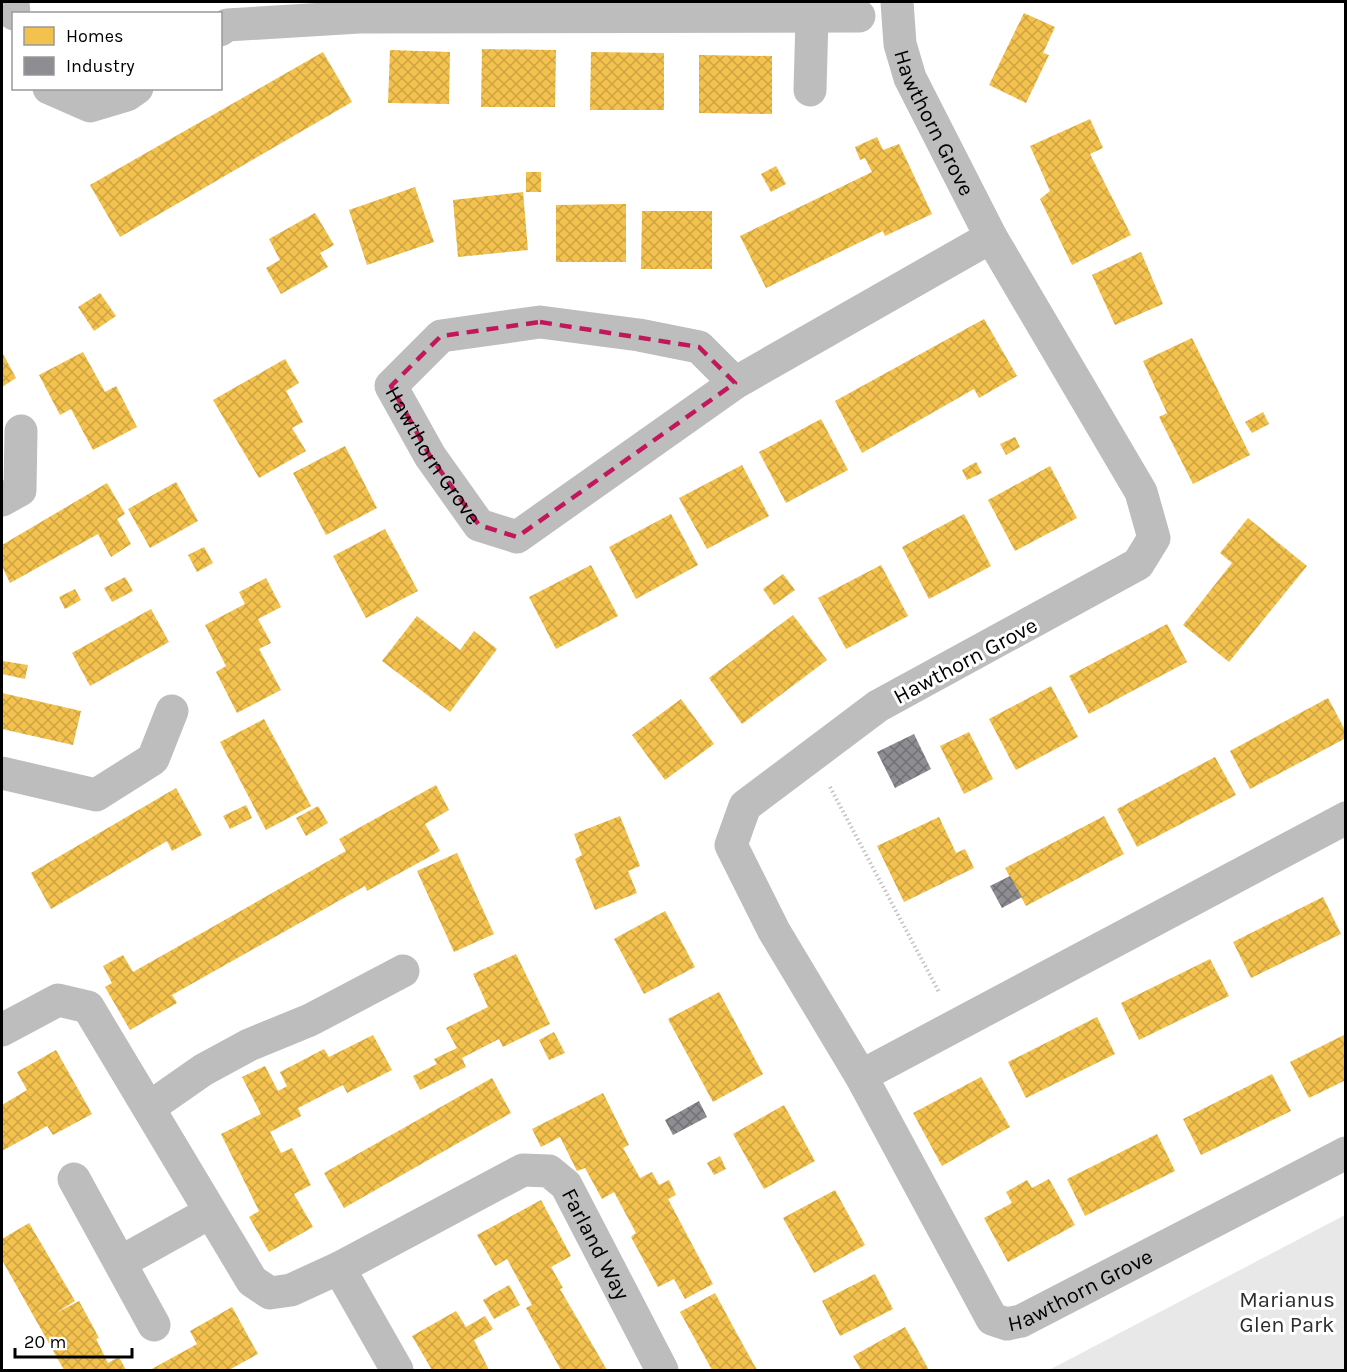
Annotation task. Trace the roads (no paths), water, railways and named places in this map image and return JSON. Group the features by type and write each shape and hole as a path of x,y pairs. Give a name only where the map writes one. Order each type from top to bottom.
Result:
{"street":[{"name":"Hawthorn Grove","path":"897,2 900,44 910,78 991,237 1141,492 1154,538 1138,564 878,706 745,806 731,845 774,931 861,1076 992,1319 1006,1324 1021,1321 1346,1153"},
{"path":"222,29 227,26 359,17 812,18 859,16"},
{"path":"810,90 812,18"},
{"path":"54,90 90,106 127,95 133,90"},
{"name":"Hawthorn Grove","path":"735,383 699,347 639,335 540,322 441,336 391,386 430,456 479,525 517,537 735,383 991,237"},
{"path":"2,500 20,490 21,430"},
{"path":"2,773 96,795 153,759 172,711"},
{"path":"861,1076 1346,818"},
{"path":"150,1107 203,1070 249,1045 310,1020 403,971"},
{"name":"Farland Way","path":"2,1030 58,1000 88,1007 150,1107 209,1213 252,1281 270,1293 291,1290 339,1268 523,1170 549,1171 566,1185 662,1371"},
{"path":"74,1179 154,1325"},
{"path":"121,1262 209,1213"},
{"path":"339,1268 397,1371"}],"park label":[{"name":"Marianus Glen Park","path":"1287,1312"}]}
